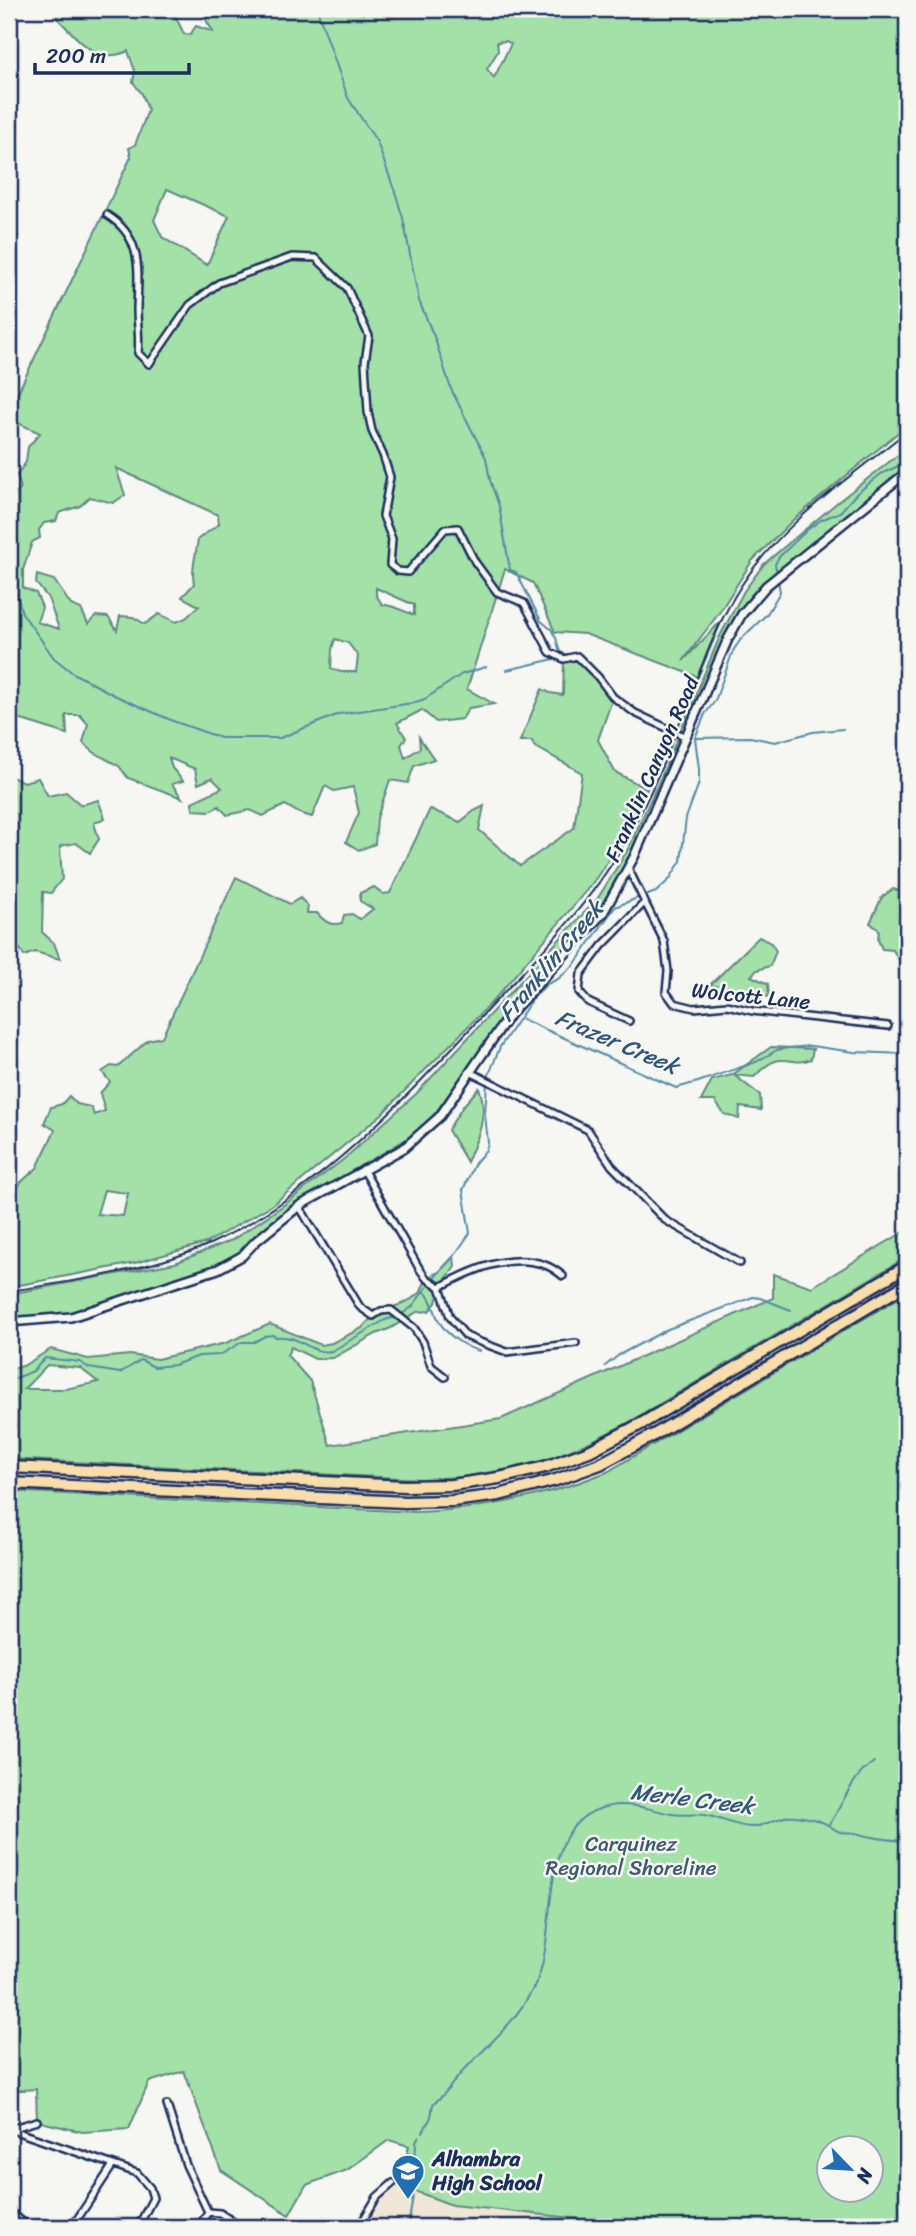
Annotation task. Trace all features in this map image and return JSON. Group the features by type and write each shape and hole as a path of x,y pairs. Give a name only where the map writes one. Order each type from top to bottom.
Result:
{"highway":[{"path":"9,1466 405,1486 463,1484 510,1476 556,1464 621,1436 907,1266"},
{"path":"9,1483 405,1502 452,1501 510,1493 567,1477 632,1448 907,1284"}],"street":[{"path":"107,215 129,236 138,259 138,353 149,364 190,305 219,283 292,257 316,258 347,288 369,336 365,362 368,412 372,431 390,477 383,516 392,539 390,565 398,571 408,572 444,529 458,528 475,562 497,592 524,603 550,652 564,659 578,656 613,697 635,713 687,737"},
{"name":"Franklin Canyon Road","path":"9,1322 71,1317 218,1269 242,1256 299,1206 404,1148 440,1116 510,1014 603,913 628,868 734,628 753,600 766,586 907,472"},
{"name":"Wolcott Lane","path":"628,868 664,941 668,971 666,992 674,1003 694,1009 727,1005 752,1011 888,1026"},
{"path":"629,1021 588,1002 579,992 581,974 602,946 645,902"},
{"path":"470,1072 588,1130 612,1166 665,1220 740,1263"},
{"path":"363,1169 426,1278 440,1287 450,1317 467,1336 507,1352 576,1343"},
{"path":"299,1206 360,1307 373,1317 381,1311 391,1310 404,1319 423,1342 431,1366 445,1377"},
{"path":"440,1287 477,1268 523,1260 546,1265 564,1276"},
{"path":"167,2105 186,2165 208,2212"},
{"path":"10,2129 37,2121"},
{"path":"10,2129 137,2173 150,2188 153,2198 139,2227"},
{"path":"72,2227 113,2165"},
{"path":"359,2227 377,2197 393,2183"},
{"path":"9,2211 29,2227"},
{"path":"199,2227 208,2212"},
{"path":"208,2212 220,2213 241,2227"}],"shaded area":[{"name":"Alhambra High School","path":"393,2183 452,2205 601,2221 610,2227 359,2227 377,2197"}],"green space":[{"path":"57,9 172,9 184,34 190,35 196,26 213,32 202,13 203,9 354,9 363,14 367,9 907,9 907,425 792,521 752,561 719,613 683,661 722,620 698,677 585,634 555,632 533,583 505,569 467,689 494,704 469,708 462,719 436,722 422,710 397,723 406,738 401,745 405,758 420,748 419,737 434,759 414,766 408,783 390,780 377,818 375,844 359,850 346,842 359,813 353,787 334,791 325,786 312,817 285,805 263,816 250,810 227,815 219,806 210,811 193,810 192,802 222,788 212,778 198,784 195,769 169,758 172,768 183,781 172,784 182,798 128,778 119,766 95,753 83,743 88,724 80,715 66,715 67,734 9,716 9,495 11,497 21,489 17,475 26,462 28,447 40,433 9,419 9,411 131,157 129,148 135,145 148,110 142,94 133,82 135,71 128,51 116,55 97,53 80,42 57,18","holes":["506,41 511,44 494,78 487,69 498,51 497,42","167,189 229,216 207,265 162,237 154,220","116,468 218,515 219,524 198,539 193,567 194,584 182,597 199,606 186,618 176,622 159,614 145,624 133,617 120,616 117,630 108,617 96,616 88,624 81,609 71,605 54,580 37,575 36,583 48,598 59,629 37,622 42,607 36,593 23,588 23,570 32,542 40,538 39,530 44,523 56,521 59,513 80,506 90,497 113,503 125,495","376,588 414,605 414,615 382,604 376,595","335,639 348,643 358,656 356,672 331,669"]},
{"path":"907,448 907,466 764,582 741,609 642,839 599,915 516,1003 430,1120 408,1138 295,1205 235,1257 188,1277 64,1314 9,1318 9,1294 175,1263 232,1240 344,1159 416,1094 598,898 627,851 720,636 744,591 764,564"},
{"path":"577,656 613,697 598,740 615,772 647,789 624,837 592,884 493,1001 382,1114 272,1205 206,1243 135,1263 9,1287 9,1207 20,1183 37,1168 55,1130 44,1123 51,1107 62,1104 69,1096 77,1104 91,1107 94,1115 105,1111 100,1093 110,1082 102,1072 111,1066 118,1067 148,1040 162,1037 236,877 290,904 300,898 308,906 307,913 317,913 328,922 338,924 342,923 344,915 352,914 360,919 373,909 360,901 360,893 374,887 383,894 390,893 430,809 460,822 484,806 479,830 520,866 574,828 582,773 534,746 532,741 520,741 542,689 563,695 564,659","holes":["104,1190 128,1193 123,1216 97,1214"]},
{"path":"9,776 24,782 38,778 48,796 66,792 81,805 98,800 105,818 94,823 99,839 90,853 76,843 60,846 62,879 51,893 43,892 42,932 54,943 60,959 35,952 24,956 20,949 9,947"},
{"path":"893,889 906,893 907,890 907,966 902,965 893,950 882,949 878,940 879,930 870,923 882,897"},
{"path":"759,937 771,943 776,951 770,966 757,970 751,976 768,984 769,997 710,985"},
{"path":"771,1047 813,1049 811,1059 799,1062 775,1061 754,1077 734,1075 760,1095 761,1110 740,1107 739,1119 724,1114 715,1101 701,1101 712,1080 732,1075"},
{"path":"479,1088 482,1117 467,1162 448,1130 463,1106"},
{"path":"907,1230 907,1257 624,1425 551,1458 515,1468 462,1477 421,1479 9,1459 9,1369 23,1366 51,1349 88,1359 130,1355 157,1359 226,1343 270,1324 321,1345 332,1343 362,1328 373,1316 410,1300 421,1292 426,1278 439,1272 454,1256 455,1267 440,1287 436,1303 429,1311 417,1312 333,1358 315,1359 291,1347 287,1355 310,1381 330,1445 501,1419 773,1298 773,1274 812,1287","holes":["47,1365 80,1368 98,1382 66,1389 24,1389"]},
{"name":"Carquinez Regional Shoreline","path":"907,1293 907,2227 610,2227 601,2221 452,2205 393,2183 403,2170 409,2146 389,2140 347,2170 306,2185 289,2215 221,2170 184,2071 149,2082 129,2129 82,2132 37,2121 36,2089 9,2091 9,1491 415,1512 513,1501 607,1472"}],"waterway":[{"path":"317,9 348,98 377,142 396,195 419,301 451,389 486,458 499,506 510,570 516,572 541,621 551,629 560,652 568,655"},
{"name":"Franklin Creek","path":"777,574 775,564 779,557 807,530 840,512 856,494 881,474 907,462"},
{"path":"9,565 22,613 54,658 73,673 114,695 173,721 221,738 280,738 339,714 413,703 425,699 462,674 486,667"},
{"name":"Franklin Creek","path":"645,896 656,892 669,880 681,861 686,818 699,783 695,738 705,714 715,701 733,651 741,639 767,614 780,592 778,580"},
{"path":"507,670 554,659"},
{"path":"588,663 614,694 628,705 661,722"},
{"path":"672,728 682,731"},
{"path":"696,738 750,737 775,742 813,732 843,729"},
{"name":"Franklin Creek","path":"488,1077 500,1047 533,998 547,984 558,979 574,965 615,907 640,897"},
{"name":"Frazer Creek","path":"522,1019 676,1088 756,1062 777,1050 788,1048 811,1046 854,1052 907,1054"},
{"name":"Franklin Creek","path":"433,1279 470,1233 463,1190 488,1143 485,1114 487,1082"},
{"name":"Franklin Creek","path":"401,1315 412,1307 430,1283"},
{"path":"424,1291 446,1331 479,1351"},
{"path":"605,1366 619,1355 668,1329 753,1297 791,1310"},
{"name":"Franklin Creek","path":"9,1381 33,1371 45,1358 80,1362 89,1368 120,1373 141,1360 154,1367 174,1365 199,1356 220,1355 242,1342 254,1342 273,1335 292,1338 317,1350 332,1351 385,1320 396,1317"},
{"path":"829,1825 853,1783 874,1762"},
{"name":"Merle Creek","path":"423,2132 431,2117 433,2104 512,2020 535,1985 547,1937 559,1855 569,1833 585,1816 610,1806 626,1805 672,1814 704,1815 750,1827 796,1816 819,1821 840,1832 907,1841"},
{"name":"Merle Creek","path":"408,2227 414,2190 416,2141 419,2136"}],"railway":[{"path":"9,1291 139,1267 212,1243 292,1196 329,1167 398,1104 546,948 609,869 653,786 722,620 734,597 758,563 776,541 818,502 907,431"}],"place":[{"name":"Alhambra High School","path":"408,2201"}]}
